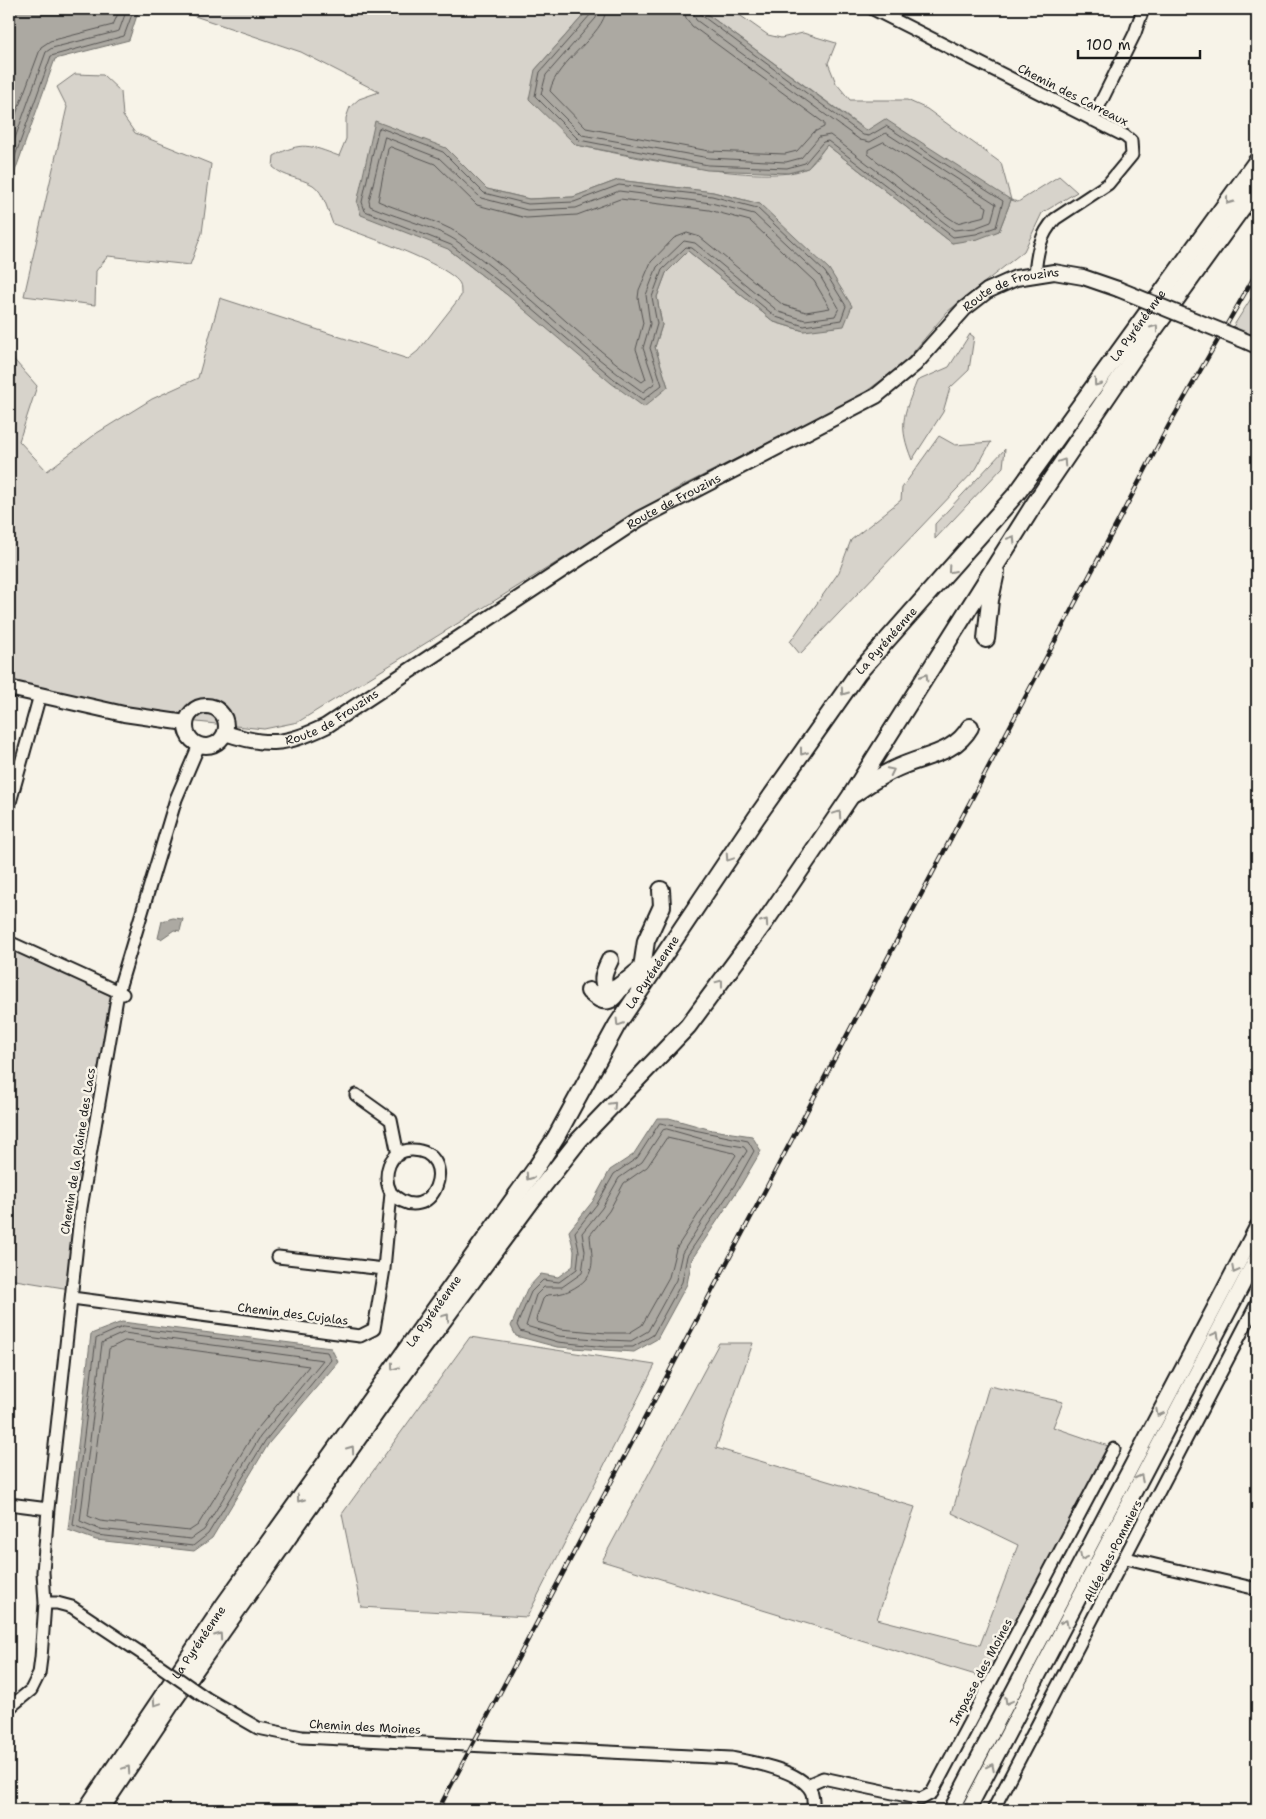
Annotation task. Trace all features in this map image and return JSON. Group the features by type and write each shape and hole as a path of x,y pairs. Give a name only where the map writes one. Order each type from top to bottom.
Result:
{"highway":[{"name":"La Pyrénéenne","path":"86,1810 224,1605 536,1168 556,1137 617,1025 756,818 858,673 1017,493 1257,161"},
{"name":"La Pyrénéenne","path":"100,1810 173,1701 396,1384 532,1200 579,1140 688,1026 766,922 850,797 999,560 1132,360 1257,186"},
{"path":"986,639 990,600 999,560"},
{"path":"850,797 897,768 951,748 959,742 970,727"},
{"path":"589,991 601,1000 610,1000 617,996 662,906 661,890"},
{"path":"638,994 646,941"},
{"path":"610,960 603,974 604,984 614,990 669,947"}],"main road":[{"name":"Route de Frouzins","path":"226,732 258,742 275,742 292,740 326,726 639,519 876,396 923,357 957,316 978,297 1005,282 1035,274 1072,274 1118,289 1252,344"},
{"path":"9,688 124,714 186,723"},
{"path":"204,706 211,706 217,709 226,719 226,732 218,743 206,746 199,745 189,736 186,723 192,711 204,706"},
{"path":"951,1810 1257,1227"},
{"path":"968,1810 1257,1257"}],"street":[{"name":"Chemin des Carreaux","path":"873,9 1125,136 1131,141 1132,155 1108,184 1049,225 1038,247 1035,274"},
{"path":"1092,120 1136,32 1143,9"},
{"path":"9,806 40,695"},
{"name":"Chemin de la Plaine des Lacs","path":"45,1603 43,1572 48,1509 81,1208 121,993 176,799 199,745"},
{"path":"9,942 121,993"},
{"path":"356,1094 391,1120 398,1155 412,1150 427,1155 437,1165 439,1182 435,1191 423,1202 404,1202 391,1193"},
{"name":"Chemin des Cujalas","path":"72,1298 360,1336 374,1330 384,1269 391,1193 386,1175 391,1162 398,1155"},
{"path":"278,1257 384,1269"},
{"name":"Allée des Pommiers","path":"992,1810 1126,1558 1172,1465 1257,1303"},
{"name":"Impasse des Moines","path":"807,1785 823,1778 921,1799 932,1793 1114,1449"},
{"path":"9,1504 48,1509"},
{"path":"1126,1558 1257,1589"},
{"path":"9,1708 26,1697 36,1683 42,1658 45,1603"},
{"name":"Chemin des Moines","path":"45,1603 57,1603 72,1607 206,1698 249,1724 284,1734 401,1743 730,1758 760,1764 797,1778 807,1785"},
{"path":"807,1785 813,1794 813,1810"}],"shaded area":[{"path":"174,9 589,9 535,70 576,145 659,162 729,172 761,174 788,173 807,168 827,145 952,243 999,231 1011,200 1018,202 1059,176 1077,192 1042,213 1024,251 947,312 904,363 859,397 674,490 298,722 264,729 197,722 9,685 9,354 37,386 19,441 47,471 97,433 152,399 198,378 220,298 408,359 418,351 461,296 460,284 453,276 440,268 402,250 333,224 323,197 317,188 308,182 282,173 273,167 274,156 292,148 313,147 339,156 346,139 346,118 350,107 359,99 379,92 301,52","holes":["446,148 487,189 529,199 573,197 618,180 713,192 760,204 804,331 774,322 688,251 666,273 657,297 662,325 655,347 668,387 506,294 448,249"]},
{"path":"700,9 731,9 768,35 781,38 803,33 836,43 828,63 836,83 850,100 907,100 927,109 1001,163 1011,200 867,131"},
{"path":"75,74 103,75 121,92 123,116 135,133 211,164 202,233 190,265 108,256 96,271 95,305 24,296 67,107 57,87"},
{"path":"1257,289 1257,341 1231,330"},
{"path":"970,334 974,337 969,370 950,388 943,412 912,460 905,438 904,421 908,403 917,381 949,367"},
{"path":"939,436 955,445 991,442 976,469 800,654 790,642 839,572 851,540 901,500 902,488"},
{"path":"1005,449 1003,467 935,539 935,524"},
{"path":"9,943 111,996 70,1289 9,1279"},
{"path":"470,1337 655,1365 527,1617 361,1607 342,1514"},
{"path":"719,1343 753,1343 716,1448 915,1507 877,1619 980,1645 1018,1545 952,1513 989,1386 1063,1402 1053,1427 1117,1449 992,1680 602,1561"}],"water":[{"path":"9,9 139,9 129,40 55,59 9,188"},
{"path":"589,9 700,9 866,131 885,119 1011,200 999,231 978,239 952,243 827,145 808,168 788,173 707,170 576,145 529,99 535,70"},
{"path":"375,121 446,148 487,189 529,199 573,197 618,180 713,192 760,204 829,269 852,306 844,326 804,331 774,322 688,251 666,273 657,297 662,325 655,347 668,387 644,407 611,383 506,294 448,249 361,215 357,203"},
{"path":"173,918 183,919 180,931 174,930 161,939 158,938 162,921"},
{"path":"657,1118 669,1118 712,1130 752,1136 761,1151 692,1259 687,1284 657,1339 634,1352 557,1347 516,1336 511,1326 527,1289 541,1274 558,1277 573,1266 574,1251 569,1231 593,1201 610,1170 633,1155"},
{"path":"122,1322 331,1348 338,1362 269,1443 212,1538 194,1551 96,1540 68,1530 91,1334"}],"railway":[{"path":"438,1810 1169,425 1257,272"}]}
